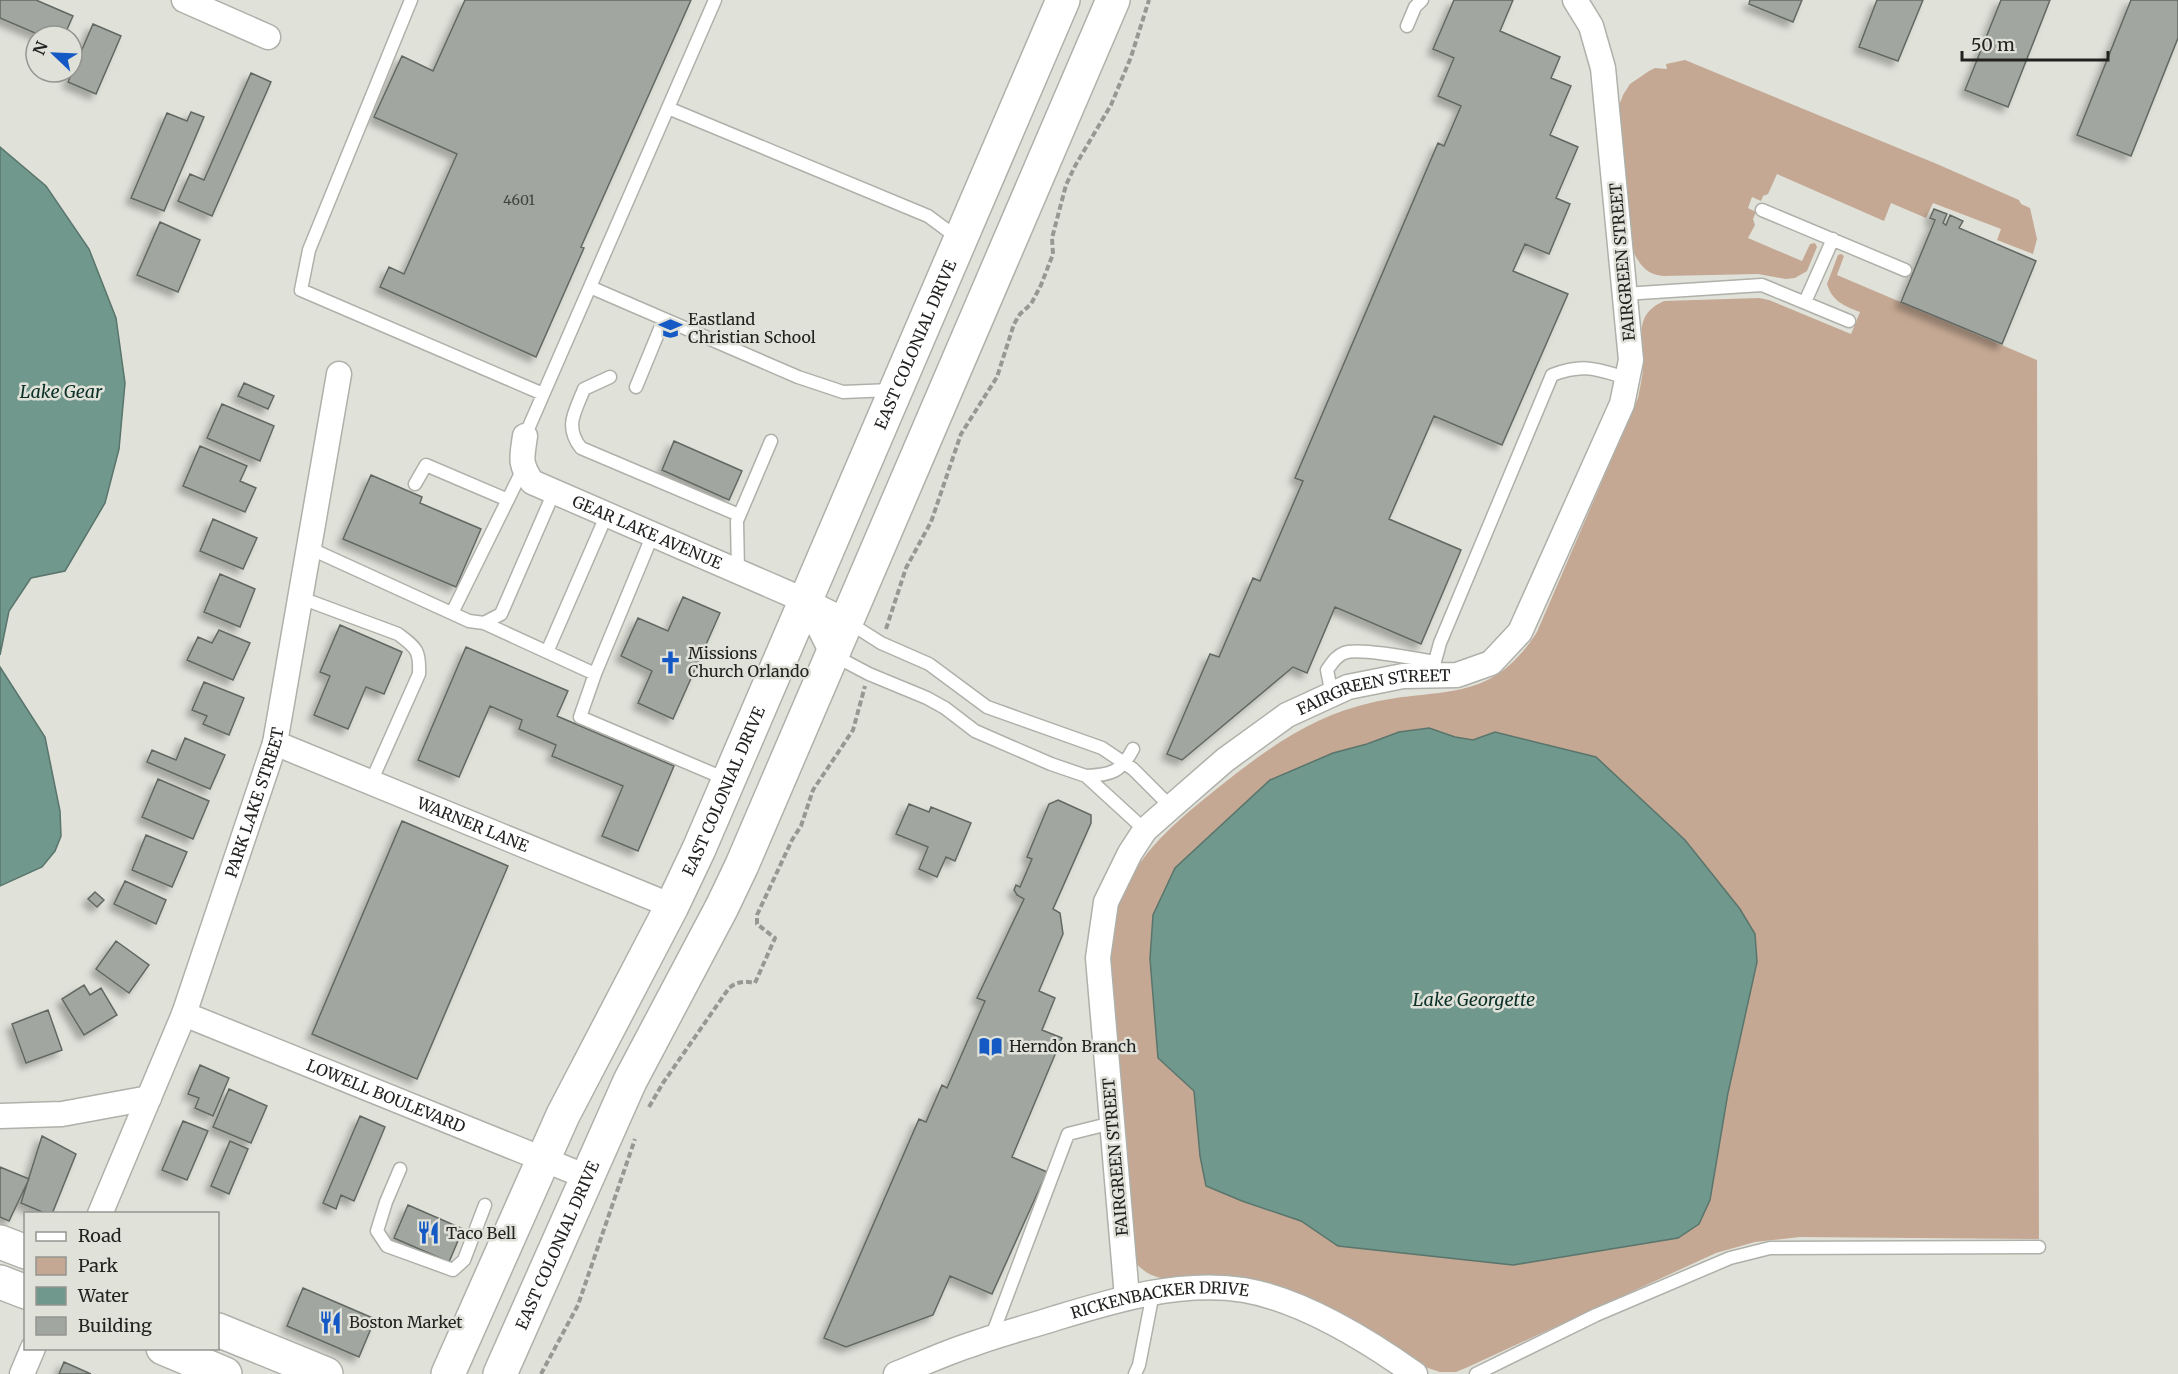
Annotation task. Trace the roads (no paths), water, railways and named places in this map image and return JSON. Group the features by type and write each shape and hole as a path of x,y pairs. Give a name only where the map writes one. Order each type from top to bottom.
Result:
{"main road":[{"name":"EAST COLONIAL DRIVE","path":"448,1374 563,1115 672,906 699,849 1063,0"},
{"name":"EAST COLONIAL DRIVE","path":"500,1374 630,1081 742,865 1113,0"},
{"path":"961,240 970,258 974,278 972,331"},
{"path":"699,849 695,900 699,918 707,934"},
{"path":"670,1004 680,935 672,906"},
{"path":"0,1242 24,1251"},
{"path":"0,1282 24,1291"},
{"path":"219,1330 326,1374"},
{"path":"168,1350 225,1374"}],"street":[{"path":"184,0 268,37"},
{"name":"FAIRGREEN STREET","path":"1127,1297 1098,958 1106,902 1130,853 1145,830 1171,807 1225,760 1287,715 1348,687 1433,669 1457,675 1491,663 1520,632 1622,404 1631,360 1604,68 1591,26 1575,0"},
{"name":"PARK LAKE STREET","path":"101,1212 184,1014 275,743 339,374"},
{"path":"523,469 525,436"},
{"name":"GEAR LAKE AVENUE","path":"523,469 532,482 806,601 848,622"},
{"path":"806,601 833,655"},
{"name":"WARNER LANE","path":"275,743 672,906"},
{"name":"LOWELL BOULEVARD","path":"184,1014 587,1177"},
{"path":"0,1116 62,1114 149,1098"},
{"name":"RICKENBACKER DRIVE","path":"896,1374 991,1338 1127,1297 1194,1288 1244,1290 1286,1303 1331,1322 1376,1347 1415,1374"},
{"path":"22,1374 32,1350"}],"lane":[{"path":"411,0 309,250 301,290 543,394"},
{"path":"525,436 715,0"},
{"path":"1407,26 1417,2"},
{"path":"668,108 928,216 961,240"},
{"path":"1762,210 1905,270"},
{"path":"1805,302 1833,239"},
{"path":"1624,294 1762,285 1849,321"},
{"path":"590,287 798,377 843,392 897,390"},
{"path":"636,387 664,319"},
{"path":"1332,695 1327,670 1334,659 1346,652 1374,653 1433,669 1440,643 1552,375 1570,368 1588,367 1627,378"},
{"path":"610,377 584,389 572,422 573,438 581,448 739,515"},
{"path":"738,571 737,521 771,441"},
{"path":"415,483 426,465 508,500"},
{"path":"452,613 523,469"},
{"path":"484,623 501,614 554,492"},
{"path":"547,652 607,514"},
{"path":"653,534 595,674 580,717 729,780"},
{"path":"309,548 469,621 484,623 595,674"},
{"path":"301,598 399,634 412,644 420,655 419,674 372,782"},
{"path":"848,622 881,643 929,664 987,707 1102,748 1133,769 1171,807"},
{"path":"833,655 868,674 927,698 945,708 975,731 1051,764 1086,776 1108,775 1125,764 1133,749"},
{"path":"1086,776 1145,830"},
{"path":"991,1338 1068,1134 1112,1123"},
{"path":"400,1169 377,1230 387,1246 453,1270 464,1260 485,1205"},
{"path":"1476,1374 1596,1315 1730,1258 1770,1248 2039,1247"},
{"path":"1135,1374 1139,1365 1153,1293"}],"water":[{"name":"Lake Gear","path":"0,147 46,186 89,249 116,318 125,383 119,449 105,503 65,571 31,578 9,611 0,655"},
{"path":"0,667 45,737 60,811 61,836 55,851 42,867 0,886"},
{"name":"Lake Georgette","path":"1429,728 1455,737 1473,740 1495,732 1596,757 1685,840 1740,909 1755,934 1757,962 1728,1093 1710,1200 1699,1224 1678,1238 1513,1265 1338,1246 1301,1221 1206,1186 1200,1156 1194,1091 1158,1058 1150,959 1153,915 1175,868 1270,780 1333,753 1399,732"}],"place":[{"name":"Eastland Christian School","path":"670,328"},
{"name":"Missions Church Orlando","path":"670,662"},
{"name":"Herndon Branch","path":"991,1046"},
{"name":"Taco Bell","path":"428,1233"},
{"name":"Boston Market","path":"331,1322"}]}
